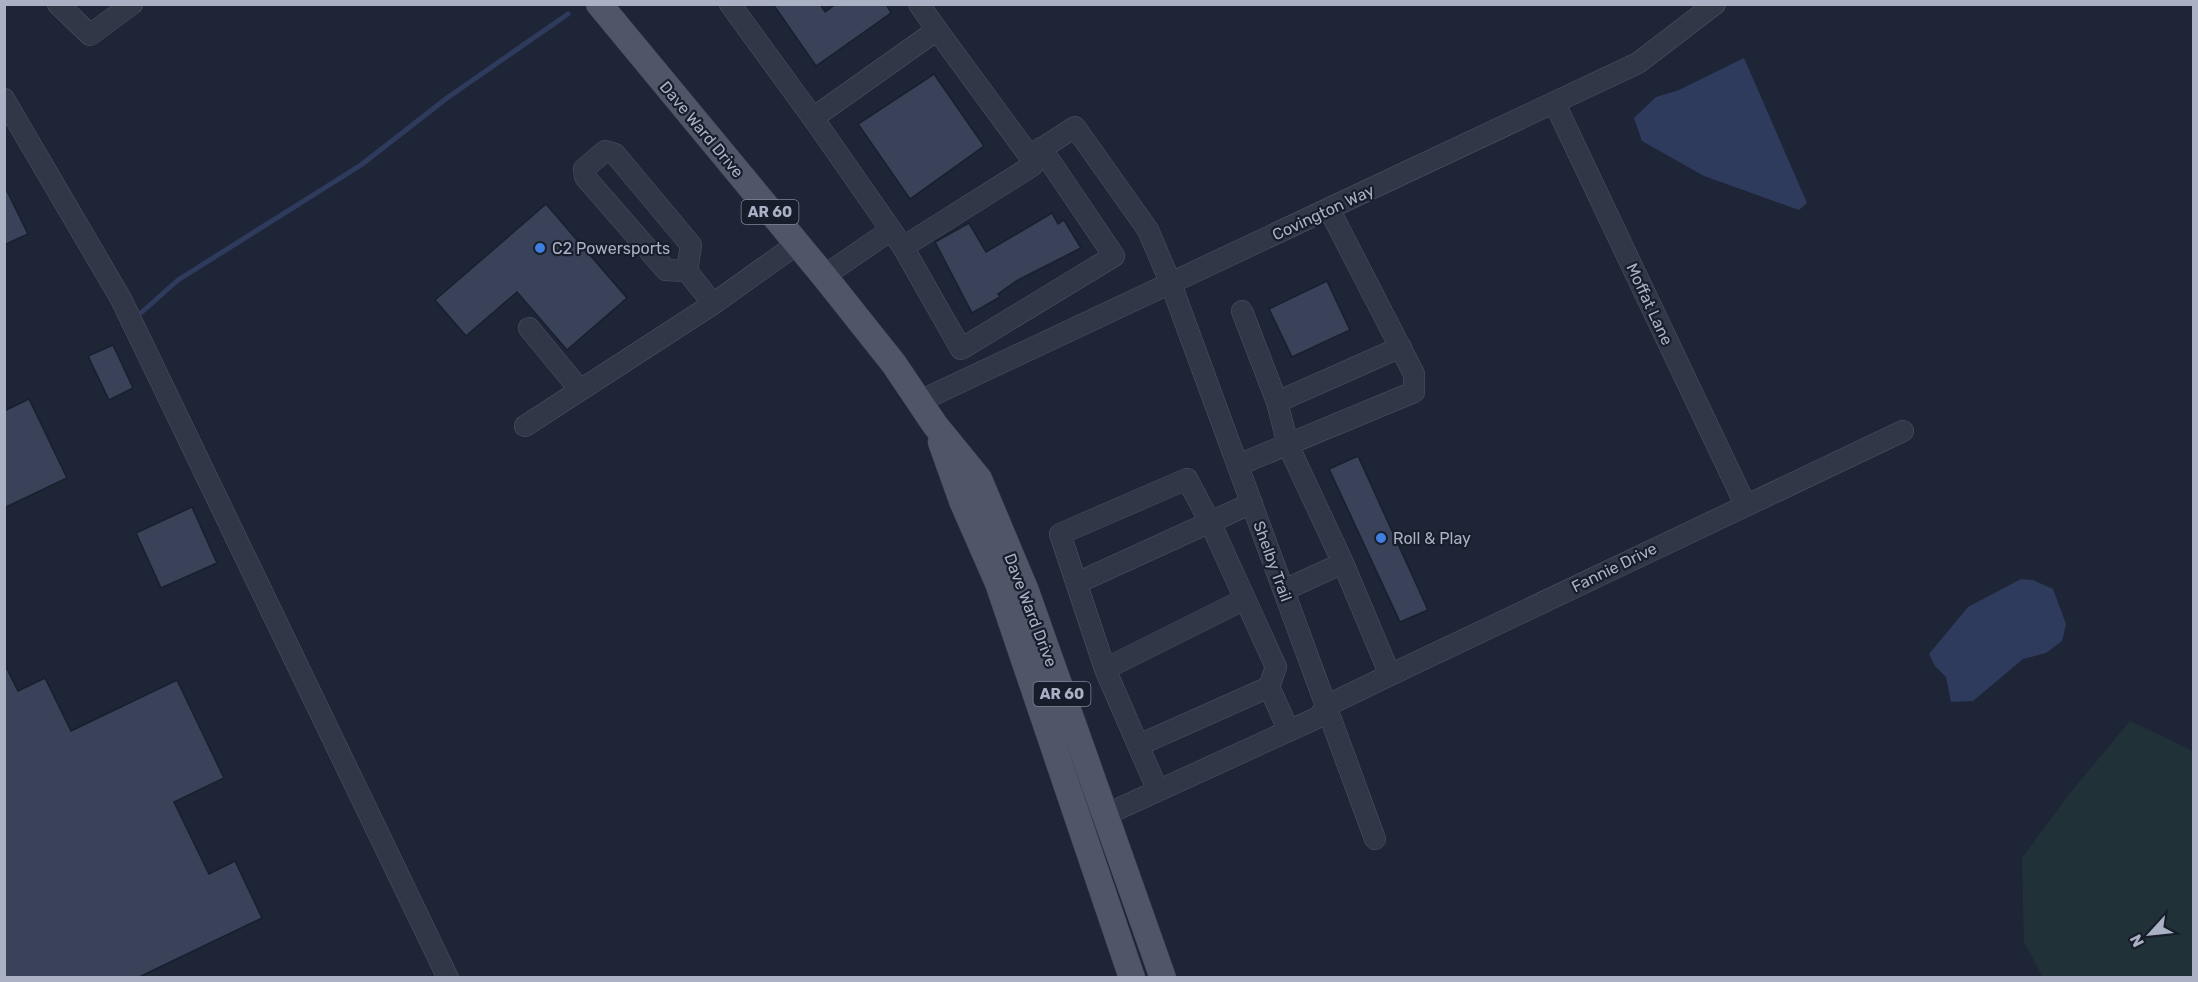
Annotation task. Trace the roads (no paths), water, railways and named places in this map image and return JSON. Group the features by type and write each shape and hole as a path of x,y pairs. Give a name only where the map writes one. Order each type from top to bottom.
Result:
{"main road":[{"name":"Dave Ward Drive","path":"599,4 824,276 894,364 935,425 979,479 1026,591 1163,978"},
{"name":"Dave Ward Drive","path":"935,425 962,501 998,583 1132,978"}],"street":[{"path":"58,4 90,35 132,4"},
{"path":"730,4 897,238 961,349 1114,256 919,4"},
{"name":"Covington Way","path":"920,401 1638,63 1686,14 1715,4"},
{"path":"813,118 937,30"},
{"path":"4,99 121,299 448,978"},
{"name":"Moffat Lane","path":"1555,104 1745,504"},
{"name":"Shelby Trail","path":"1035,152 1075,127 1148,230 1171,284 1375,839"},
{"path":"687,271 666,270 585,177 584,169 605,151 615,154 691,245 687,271 713,304"},
{"path":"824,276 1032,166 1035,152"},
{"path":"1238,465 1414,392 1414,374 1329,209"},
{"path":"525,426 713,304 797,244"},
{"path":"1242,311 1277,402 1288,445 1343,562 1390,675"},
{"path":"529,328 580,390"},
{"path":"1277,402 1401,347"},
{"name":"Fannie Drive","path":"1105,815 1289,731 1318,717 1326,706 1903,430"},
{"path":"1158,791 1106,669 1060,534 1187,479 1210,522 1276,667 1269,687 1289,731"},
{"path":"1077,583 1252,503"},
{"path":"1284,590 1343,562"},
{"path":"1106,669 1245,599"},
{"path":"1138,745 1269,687"}],"water":[{"path":"1744,58 1807,203 1799,210 1704,176 1642,141 1634,118 1656,97 1679,90"},
{"path":"2021,579 2033,580 2053,589 2066,624 2062,641 2046,653 2023,659 1973,701 1951,702 1946,677 1935,666 1929,654 1968,607"}],"waterway":[{"path":"142,312 178,280 361,165 447,98 568,14"}],"place":[{"name":"C2 Powersports","path":"540,248"},
{"name":"Roll & Play","path":"1381,538"}]}
